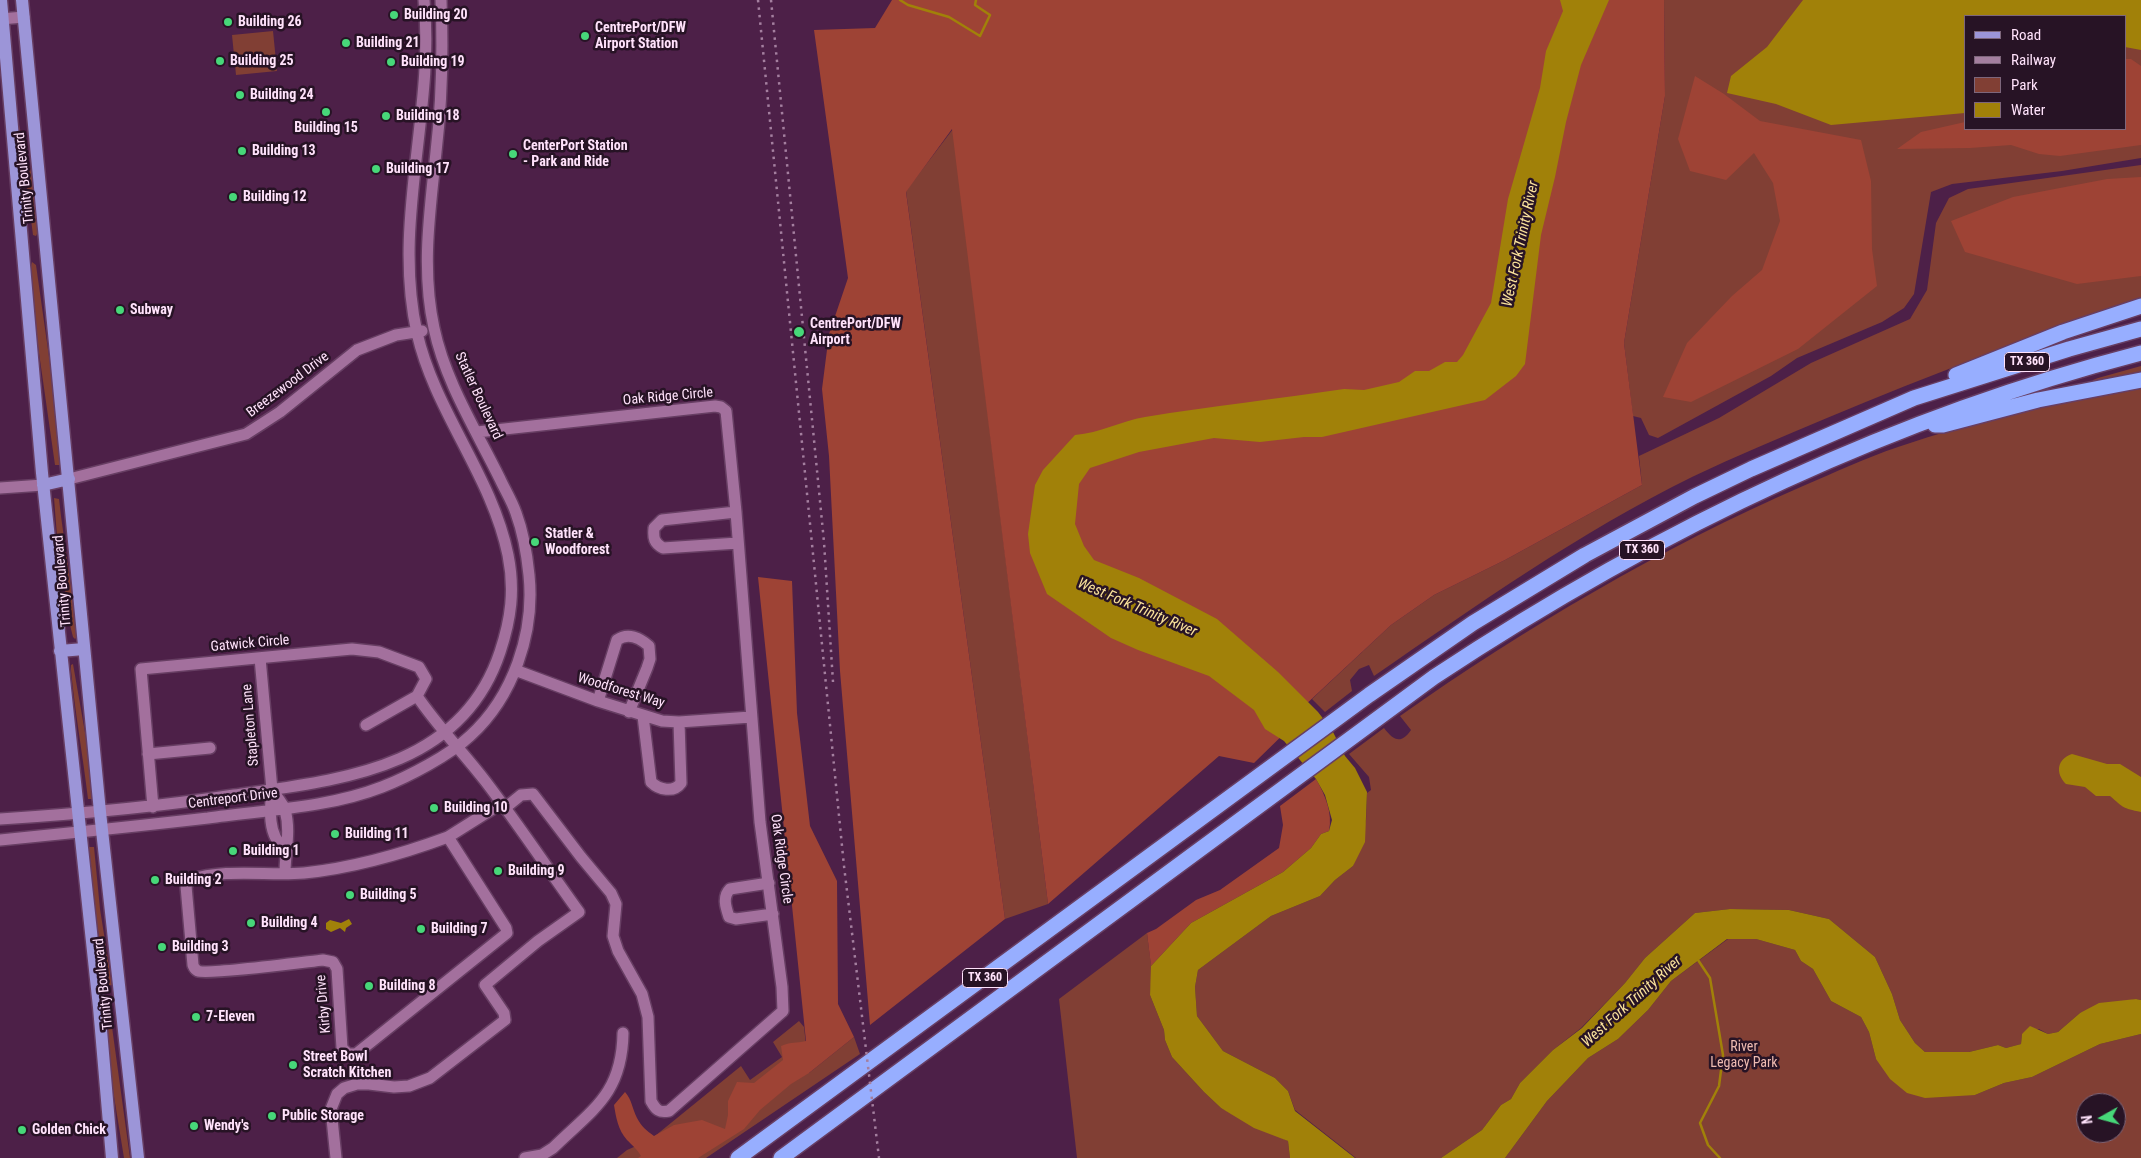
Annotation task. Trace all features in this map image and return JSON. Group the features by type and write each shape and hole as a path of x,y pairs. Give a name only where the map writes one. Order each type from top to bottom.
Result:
{"highway":[{"path":"1914,398 1926,386 2063,332 2141,306"},
{"name":"TX 360","path":"738,1158 1369,695 1473,623 1577,559 1637,526 1751,469 1914,398 2050,355 2141,329"},
{"name":"TX 360","path":"781,1158 1384,714 1495,637 1597,575 1766,488 1921,423 2005,393 2141,353"},
{"path":"1921,423 1943,425 2038,400 2141,380"}],"main road":[{"name":"Trinity Boulevard","path":"0,0 60,651 99,1007 112,1158"},
{"name":"Trinity Boulevard","path":"22,0 100,812 138,1158"},
{"path":"44,484 69,479"},
{"path":"60,651 84,649"}],"street":[{"path":"424,0 425,50 421,120 412,198 408,256 417,332 427,368 442,405 498,518 508,556 512,592 511,611 497,661 472,706 444,733"},
{"name":"Statler Boulevard","path":"441,0 443,50 437,149 430,199 426,254 428,292 434,329 447,370 516,512 523,539 530,590 528,626 515,670 502,697 470,736 458,745"},
{"path":"1,18 24,16"},
{"path":"412,198 430,199"},
{"name":"Breezewood Drive","path":"69,479 246,434 280,412 357,350 396,335 434,329"},
{"name":"Oak Ridge Circle","path":"478,432 715,406 722,407 726,411 736,512 760,822 782,987 782,1011 669,1111 662,1113 656,1110 651,1101 648,1016 642,994 618,951 613,936 616,904 611,893 581,858 533,794 521,794 504,806"},
{"path":"0,488 44,484"},
{"path":"498,518 516,512"},
{"path":"736,512 662,520 654,528 654,540 656,544 663,548 738,544"},
{"path":"598,702 617,640 625,636 641,639 649,646 650,659 629,712"},
{"name":"Gatwick Circle","path":"153,807 141,669 352,649 378,652 419,667 426,679 417,696"},
{"name":"Stapleton Lane","path":"260,658 272,790"},
{"name":"Woodforest Way","path":"515,670 598,702 662,721 679,722 751,717"},
{"path":"336,1158 331,1109 338,1094 344,1088 357,1084 394,1087 409,1086 430,1078 504,1020 504,1013 485,985 538,941 579,912 504,806 458,745 444,733 417,696 366,725"},
{"path":"643,716 651,782 664,789 672,789 681,783 679,722"},
{"name":"Centreport Drive","path":"0,819 153,807 316,784 376,769 400,760 444,733"},
{"name":"Centreport Drive","path":"0,840 270,810 349,796 380,788 417,770 458,745"},
{"path":"148,754 210,748"},
{"path":"272,790 285,808 289,836 286,848 285,874"},
{"path":"272,790 270,810 272,825 278,840 286,848"},
{"name":"Kirby Drive","path":"448,837 507,933 356,1054 348,1054 342,1048 337,969 333,962 323,960 200,971 195,969 193,965 186,886 190,880 217,874 304,873 358,863 412,850 448,837 479,818 504,806"},
{"path":"769,883 730,889 726,896 726,906 729,917 736,919 773,914"},
{"path":"525,1158 542,1155 553,1148 607,1095 619,1072 624,1033"}],"green space":[{"path":"1664,0 2141,0 2141,158 2062,171 1952,184 1931,192 1914,294 1904,308 1882,322 1797,358 1771,376 1658,438 1649,435 1641,418 1633,416 1624,343 1665,96"},
{"path":"273,31 277,71 236,75 232,35"},
{"path":"9,33 19,125 33,180 38,232 36,236 33,235 27,188 18,142"},
{"path":"953,129 1048,904 1005,919 906,191"},
{"path":"2141,165 2141,298 1905,386 1776,439 1692,477 1650,498 1569,545 1490,596 1374,676 1369,665 1359,669 1350,680 1352,691 1325,712 1312,699 1391,625 1434,595 1505,560 1642,485 1639,456 1719,418 1811,363 1910,319 1927,290 1936,223 1949,198 1968,189"},
{"path":"32,262 36,265 54,392 60,465 55,465 38,346 30,269"},
{"path":"2141,366 2141,376 2093,383 2093,380 2098,378"},
{"path":"2141,387 2141,1000 2136,999 2080,1013 2058,1032 2048,1034 2039,1029 2022,1034 2021,1044 2006,1048 1998,1045 1969,1052 1925,1052 1915,1043 1900,1020 1892,994 1875,957 1829,919 1789,910 1730,909 1695,913 1645,958 1625,983 1581,1028 1553,1050 1520,1083 1511,1099 1501,1105 1482,1130 1441,1158 1356,1158 1295,1110 1288,1091 1275,1078 1223,1051 1197,1016 1195,987 1198,970 1271,916 1320,896 1335,880 1353,866 1366,820 1367,793 1371,790 1369,777 1349,754 1384,728 1394,738 1404,738 1411,730 1400,716 1496,651 1595,591 1698,536 1750,510 1874,456 1928,437 1988,420 2049,405"},
{"path":"54,498 59,499 75,619 77,637 75,639 70,625 57,536"},
{"path":"73,664 90,761 93,799 88,799 71,670 71,665"},
{"path":"88,847 94,847 100,909 112,985 107,986 95,912"},
{"path":"1147,933 1152,973 1150,995 1172,1057 1221,1108 1288,1141 1290,1158 1077,1158 1059,999"},
{"name":"River Legacy Park","path":"1728,939 1756,939 1795,950 1801,961 1813,969 1831,1001 1861,1017 1869,1032 1876,1059 1975,1095 2004,1083 2032,1077 2100,1044 2141,1034 2141,1158 1505,1158 1547,1101 1588,1058 1618,1039 1648,1010 1671,981"},
{"path":"799,1021 804,1027 809,1073 854,1037 860,1054 706,1158 617,1158 627,1150 650,1140 741,1066 750,1080 782,1057 773,1042"},
{"path":"106,1027 112,1027 130,1158 124,1158 110,1072"}],"shaded area":[{"path":"892,0 1664,0 1665,96 1624,343 1642,485 1505,560 1434,595 1391,625 1303,707 1297,721 1254,763 1219,756 1048,904 952,129 906,192 1005,919 870,1025 840,671 829,456 822,389 829,334 848,278 814,30 875,28"},
{"path":"2126,59 2131,59 2141,66 2141,145 2060,156 2039,154 2011,145 1970,148 1897,149 1921,132 1964,122 1964,130 2126,130"},
{"path":"1695,76 1724,94 1760,121 1861,140 1871,181 1872,249 1877,286 1798,349 1691,402 1663,397 1687,343 1732,296 1762,270 1780,221 1773,183 1754,153 1726,180 1690,171 1678,139"},
{"path":"2141,177 2141,276 2077,284 1965,252 1951,221 2013,197 2107,179"},
{"path":"758,577 792,581 797,713 810,826 837,881 838,1004 854,1037 809,1073 791,1084 760,1110 744,1129 698,1158 638,1158 641,1156 619,1128 614,1105 625,1092 639,1121 654,1136 674,1125 702,1120 725,1129 728,1101 737,1082 754,1083 783,1060 781,1046 806,1041"},
{"path":"1316,779 1327,804 1330,818 1329,831 1321,834 1311,848 1283,872 1191,923 1151,966 1147,933 1156,929 1196,900 1220,890 1279,848 1283,825 1280,806"}],"water":[{"name":"West Fork Trinity River","path":"1560,0 1609,0 1581,65 1566,122 1541,235 1525,364 1516,376 1485,400 1322,437 1260,442 1214,438 1139,452 1090,468 1079,484 1075,524 1084,546 1094,560 1139,578 1217,619 1278,672 1318,712 1332,730 1367,792 1365,842 1353,866 1335,880 1320,896 1271,916 1198,970 1195,987 1197,1016 1223,1051 1275,1078 1288,1091 1295,1111 1355,1158 1290,1158 1288,1141 1254,1128 1221,1108 1172,1057 1150,995 1151,966 1191,923 1283,872 1311,848 1321,834 1329,831 1332,820 1325,795 1316,779 1284,741 1265,729 1254,710 1209,676 1111,638 1047,594 1030,553 1028,534 1035,485 1043,470 1075,435 1093,432 1136,419 1170,413 1344,389 1364,390 1399,382 1415,371 1429,371 1445,362 1457,362 1463,355 1491,303 1508,199 1540,88 1546,51 1563,11"},
{"path":"1803,0 2141,0 2141,50 2126,47 2126,15 1964,15 1964,113 1831,125 1776,104 1727,93 1731,76 1767,47"},
{"path":"2072,754 2107,764 2120,764 2141,777 2141,812 2124,807 2110,796 2096,796 2085,787 2066,784 2062,780 2059,767 2063,759"},
{"name":"West Fork Trinity River","path":"1730,909 1789,910 1829,919 1875,957 1892,994 1900,1020 1915,1043 1925,1052 1969,1052 1998,1045 2006,1048 2021,1044 2022,1034 2030,1026 2048,1034 2058,1032 2080,1013 2099,1003 2136,999 2141,1000 2141,1034 2100,1044 2032,1077 2004,1083 1975,1095 1925,1098 1907,1093 1890,1079 1876,1059 1869,1032 1861,1017 1831,1001 1813,969 1801,961 1795,950 1756,939 1727,939 1671,981 1648,1010 1618,1039 1588,1058 1547,1101 1505,1158 1441,1158 1482,1130 1501,1105 1511,1099 1520,1083 1553,1050 1582,1028 1625,983 1645,958 1695,913"},
{"path":"349,919 352,924 346,928 345,932 340,928 331,932 326,929 326,923 330,920 341,923"}],"waterway":[{"path":"900,0 908,5 949,17 980,36 990,15 975,5 976,0"},
{"path":"1698,960 1710,978 1723,1055 1719,1086 1700,1123 1708,1145 1720,1158"}],"railway":[{"path":"758,0 844,866 879,1158"},
{"path":"771,0 824,542 833,682"}],"place":[{"name":"Building 20","path":"394,15"},
{"name":"Building 26","path":"228,22"},
{"name":"CentrePort/DFW Airport Station","path":"585,36"},
{"name":"Building 21","path":"346,43"},
{"name":"Building 25","path":"220,61"},
{"name":"Building 19","path":"391,62"},
{"name":"Building 24","path":"240,95"},
{"name":"Building 15","path":"326,112"},
{"name":"Building 18","path":"386,116"},
{"name":"Building 13","path":"242,151"},
{"name":"CenterPort Station - Park and Ride","path":"513,154"},
{"name":"Building 17","path":"376,169"},
{"name":"Building 12","path":"233,197"},
{"name":"Subway","path":"120,310"},
{"name":"CentrePort/DFW Airport","path":"799,332"},
{"name":"Statler & Woodforest","path":"535,542"},
{"name":"Building 10","path":"434,808"},
{"name":"Building 11","path":"335,834"},
{"name":"Building 1","path":"233,851"},
{"name":"Building 9","path":"498,871"},
{"name":"Building 2","path":"155,880"},
{"name":"Building 5","path":"350,895"},
{"name":"Building 4","path":"251,923"},
{"name":"Building 7","path":"421,929"},
{"name":"Building 3","path":"162,947"},
{"name":"Building 8","path":"369,986"},
{"name":"7-Eleven","path":"196,1017"},
{"name":"Street Bowl Scratch Kitchen","path":"293,1065"},
{"name":"Public Storage","path":"272,1116"},
{"name":"Wendy's","path":"194,1126"},
{"name":"Golden Chick","path":"22,1130"}]}
